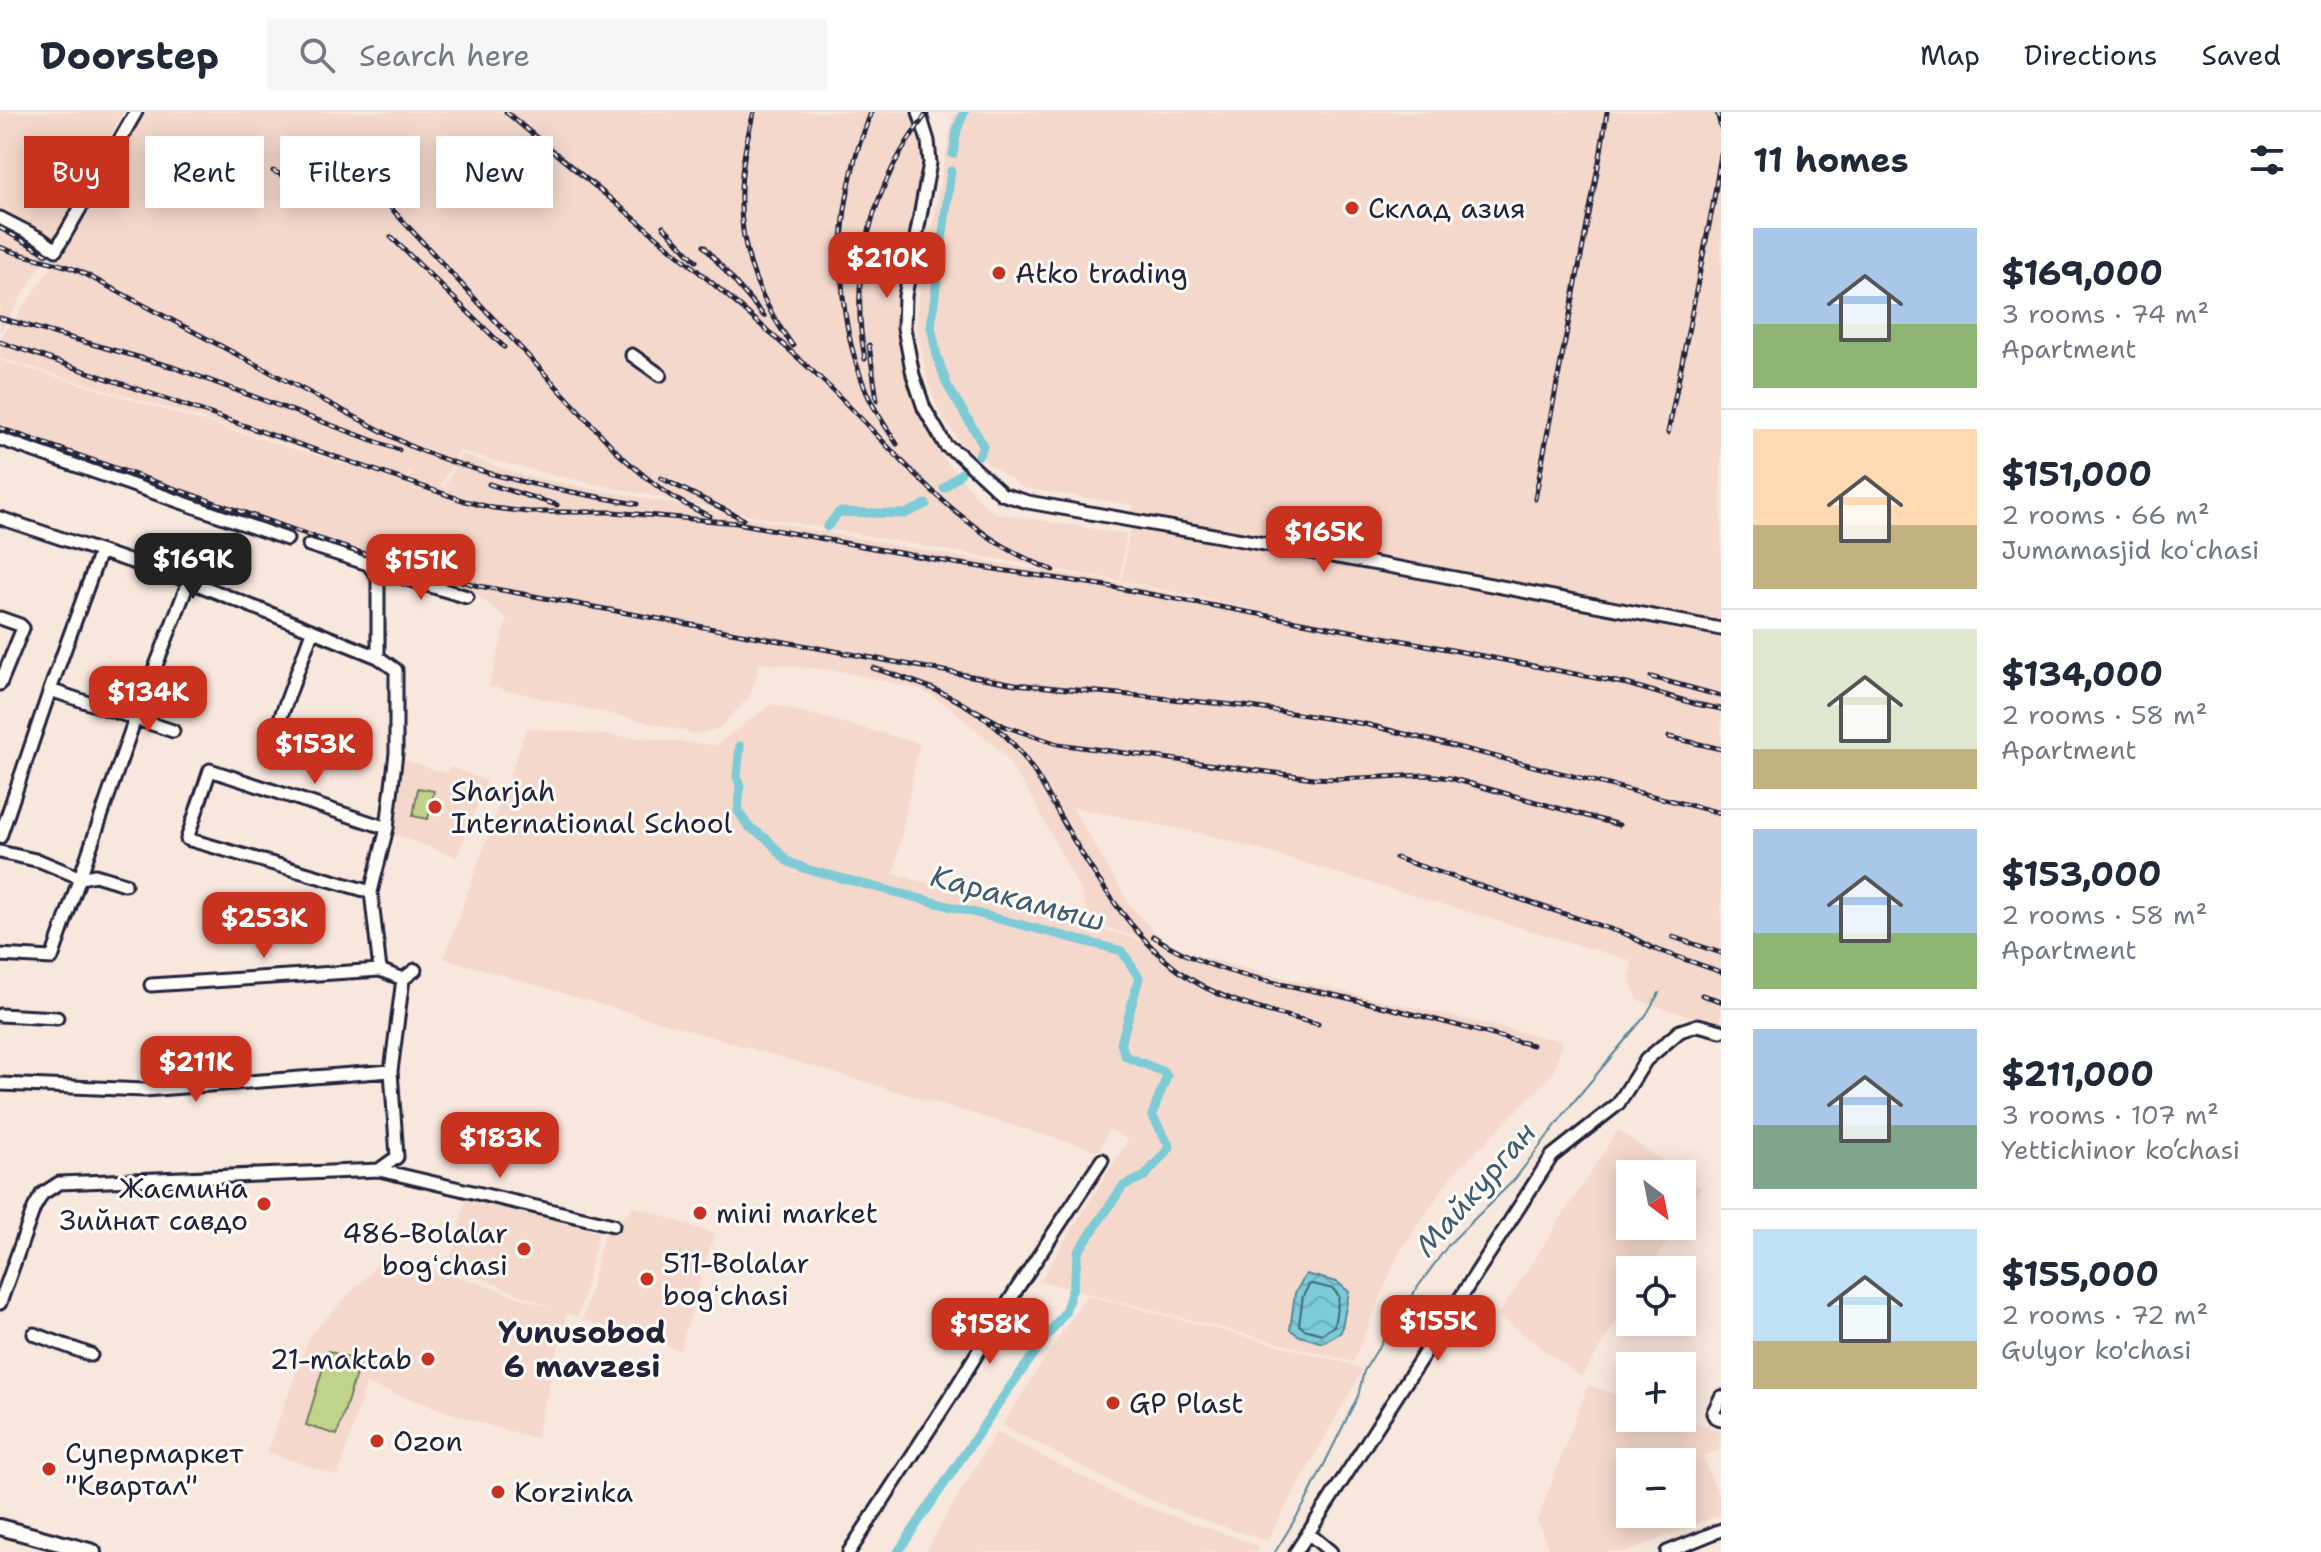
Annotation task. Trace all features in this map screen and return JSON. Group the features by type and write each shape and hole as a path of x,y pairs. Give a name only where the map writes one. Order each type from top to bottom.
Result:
{"main road":[{"path":"0,1527 93,1552"}],"street":[{"path":"0,218 56,250 136,112"},
{"path":"919,112 928,141 930,163 905,296 904,328 913,375 924,408 946,446 1002,494 1028,502 1721,629"},
{"path":"632,355 660,375"},
{"path":"0,439 287,539"},
{"path":"0,518 189,581 378,657 397,671 396,753 387,828 371,892 380,970"},
{"path":"309,545 368,564 378,577 378,657"},
{"path":"0,837 100,552"},
{"path":"378,577 394,575 467,597"},
{"path":"0,955 52,958 135,719 189,581"},
{"path":"0,618 23,628 0,684"},
{"path":"270,746 312,632"},
{"path":"50,690 173,731"},
{"path":"371,892 187,839 210,770 387,828"},
{"path":"0,852 40,861 81,878 95,875 125,884"},
{"path":"151,985 380,970 403,979"},
{"path":"379,1170 397,1157 391,1071 403,979 415,970"},
{"path":"0,1015 57,1018"},
{"path":"1296,1552 1552,1156 1618,1104 1646,1060 1680,1031 1698,1025 1721,1031"},
{"path":"0,1084 144,1090 391,1071"},
{"path":"849,1552 1102,1160"},
{"path":"0,1303 34,1208 42,1194 59,1183 379,1170 613,1225"},
{"path":"34,1334 91,1355"},
{"path":"1717,1416 1721,1397"},
{"path":"1667,1552 1721,1530"},
{"path":"1308,1533 1331,1552"}],"shaded area":[{"path":"0,112 123,112 110,136 24,136 24,208 72,208 0,332"},
{"path":"147,112 910,112 922,151 916,201 895,310 900,354 911,390 941,455 982,503 995,513 1126,534 1120,581 722,510 551,475 459,451 440,486 445,488 461,454 525,476 960,557 1121,583 1595,683 1122,581 1133,505 1023,488 961,444 939,411 928,382 916,326 953,116 959,112 1721,112 1721,1026 1638,1000 1630,980 1632,961 1213,836 1072,807 1130,905 1165,945 1091,923 1081,892 1033,799 1001,751 947,705 920,689 839,671 760,663 750,696 719,728 698,734 489,686 507,619 472,591 364,559 0,431 0,360 407,483 412,473 405,480 0,358 0,339 52,267 88,208 129,208 129,141"},
{"path":"772,704 919,743 894,874 1270,975 1562,1041 1553,1074 1449,1179 1399,1253 1353,1362 1040,1281 1128,1140 1109,1129 1099,1151 444,958 527,728 716,745"},
{"name":"Sharjah International School","path":"399,758 446,774 450,767 487,781 457,857 389,832"},
{"path":"1618,1130 1661,1160 1616,1160 1616,1240 1668,1240 1658,1256 1616,1256 1616,1322 1581,1377 1498,1316"},
{"name":"21-maktab","path":"466,1199 599,1232 578,1317 567,1313 536,1438 487,1425 366,1384 338,1476 267,1452 310,1335 379,1263 422,1265 558,1310 449,1265"},
{"name":"511-Bolalar bogʻchasi","path":"634,1206 714,1234 680,1350 583,1320 603,1237"},
{"path":"1087,1295 1350,1364 1362,1371 1267,1541 1129,1491 1002,1425"},
{"path":"1588,1385 1616,1395 1616,1432 1696,1432 1696,1423 1721,1432 1719,1449 1703,1457 1721,1501 1721,1514 1696,1524 1696,1448 1616,1448 1616,1528 1686,1528 1627,1552 1550,1552 1537,1521"},
{"path":"996,1432 1127,1500 1260,1546 1257,1552 925,1552"}],"green space":[{"path":"418,788 434,791 428,819 413,816"},
{"path":"328,1351 360,1361 337,1435 306,1425"}],"water":[{"path":"1306,1274 1337,1282 1349,1292 1341,1332 1323,1343 1290,1330 1295,1293"}],"waterway":[{"name":"Каракамыш","path":"953,154 964,112"},
{"name":"Каракамыш","path":"951,171 931,326 947,385 981,441 983,447 979,455"},
{"name":"Каракамыш","path":"944,488 961,473"},
{"name":"Каракамыш","path":"827,527 839,512 905,514 926,504"},
{"name":"Каракамыш","path":"740,746 738,811 748,826 768,840 787,861 806,869 1122,951 1139,978 1121,1043 1125,1056 1167,1076 1152,1115 1170,1147 1145,1176 1123,1186 1078,1252 1073,1287 1065,1312 1007,1391 898,1552"},
{"name":"Майкурган","path":"1275,1552 1305,1503 1358,1396 1364,1371 1404,1306 1449,1244 1515,1179 1571,1105 1646,1015 1659,993"}],"railway":[{"path":"506,112 783,344 956,512 986,535 1053,570"},
{"path":"754,112 742,175 744,234 760,291 793,346"},
{"path":"871,112 848,188 842,247 844,305 856,363 869,398 897,444"},
{"path":"865,359 860,293 870,229 879,198 893,168 928,112"},
{"path":"1535,499 1607,112"},
{"path":"1717,112 1721,128"},
{"path":"1668,433 1721,154"},
{"path":"273,171 302,184 373,197 389,206 620,455 662,490 710,516"},
{"path":"663,226 696,261"},
{"path":"0,228 47,254"},
{"path":"391,237 504,347"},
{"path":"704,246 764,316"},
{"path":"0,247 79,271 410,446 493,474 637,504"},
{"path":"0,318 173,367 399,450"},
{"path":"0,342 493,508 529,512 613,512 737,523 1421,644 1627,684 1721,709"},
{"path":"869,345 877,400"},
{"path":"0,428 355,551 479,586 1015,684 1244,706 1365,724 1721,813"},
{"path":"661,478 743,519"},
{"path":"489,484 557,505"},
{"path":"873,668 954,699 1008,738 1036,774 1105,890 1137,931 1173,966 1222,995 1253,1007 1318,1024"},
{"path":"1651,677 1721,696"},
{"path":"975,710 1004,726 1058,744 1313,778 1427,775 1450,778 1619,825"},
{"path":"1669,737 1721,749"},
{"path":"1396,858 1628,935 1652,948 1721,972"},
{"path":"1153,936 1198,960 1245,976 1367,1002 1532,1045"},
{"path":"1673,937 1721,953"},
{"path":"1702,995 1721,1001"}],"place":[{"name":"Склад азия","path":"1352,208"},
{"name":"Atko trading","path":"999,273"},
{"name":"Sharjah International School","path":"435,807"},
{"name":"Жасмина Зийнат савдо","path":"264,1204"},
{"name":"mini market","path":"700,1213"},
{"name":"486-Bolalar bogʻchasi","path":"524,1249"},
{"name":"511-Bolalar bogʻchasi","path":"647,1279"},
{"name":"21-maktab","path":"428,1359"},
{"name":"GP Plast","path":"1113,1403"},
{"name":"Ozon","path":"377,1441"},
{"name":"Супермаркет \"Квартал\"","path":"49,1469"},
{"name":"Korzinka","path":"498,1492"}],"district":[{"name":"Yunusobod 6 mavzesi","path":"582,1349"}]}
